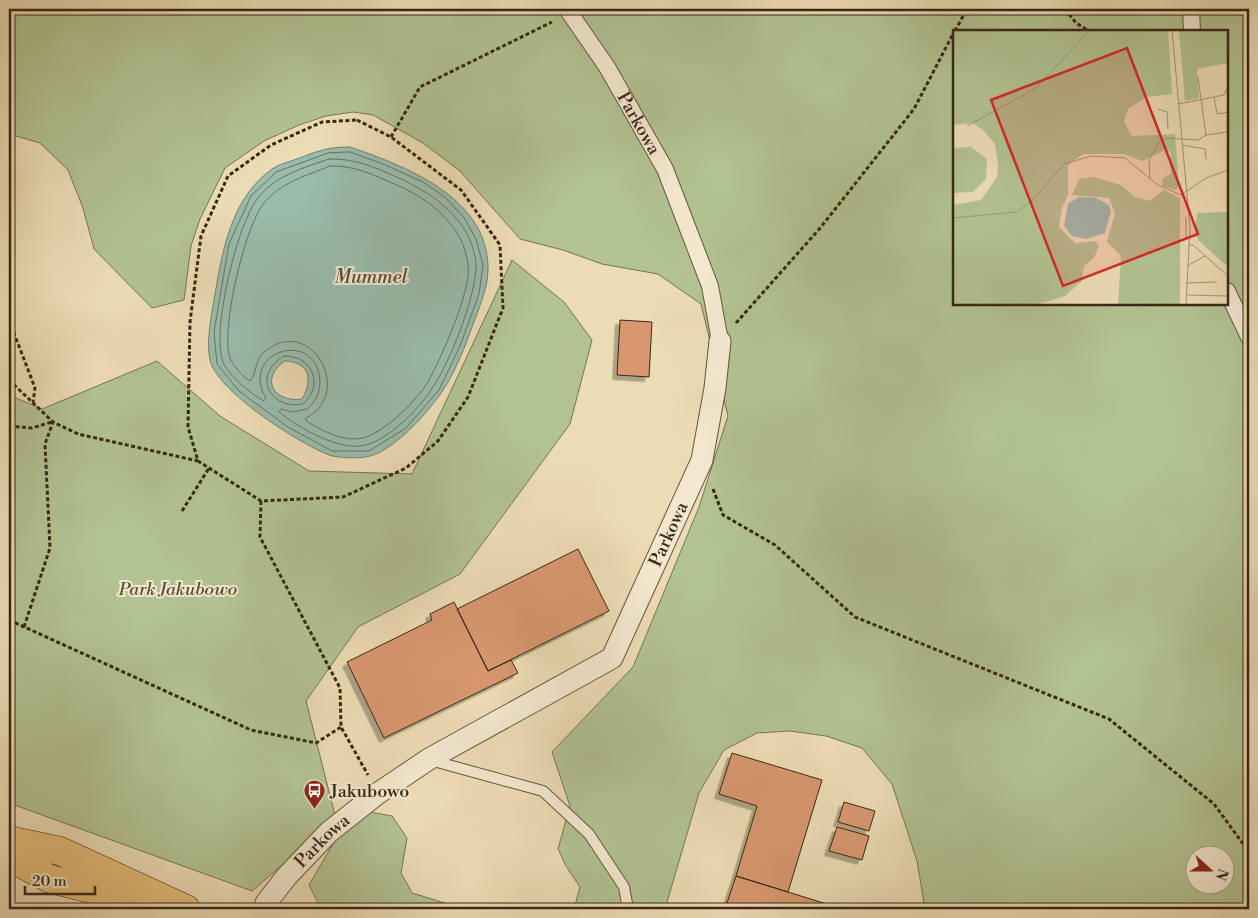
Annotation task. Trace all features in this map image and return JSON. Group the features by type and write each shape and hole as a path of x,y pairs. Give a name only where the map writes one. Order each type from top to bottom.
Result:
{"main road":[{"path":"9,840 60,851 186,909"},
{"path":"9,857 50,879 174,909"}],"street":[{"path":"1191,9 1192,30"},
{"name":"Parkowa","path":"266,909 266,903 287,876 330,832 377,794 429,760 612,658 702,460 716,388 720,341 710,286 665,168 607,67 568,11"},
{"path":"1228,293 1249,337"}],"lane":[{"path":"429,760 543,791 589,834 624,887 628,909"}],"path":[{"path":"956,30 967,9"},
{"path":"1065,9 1076,23 1087,30"},
{"path":"392,136 420,87 568,11"},
{"path":"720,341 822,227 914,109 953,36"},
{"path":"9,380 53,422 78,434 198,461 261,501 344,497 406,468 438,441 468,396 503,308 500,245 461,190 392,136 357,120 322,122 271,145 228,176 201,236 190,322 188,427 198,461"},
{"path":"9,320 35,388 33,403"},
{"path":"9,426 32,428 53,422"},
{"path":"24,627 50,548 45,444 53,422"},
{"path":"702,460 722,515 775,545 855,617 1109,719 1214,804 1249,852"},
{"path":"182,511 209,468"},
{"path":"261,501 260,537 340,688 341,727 377,794"},
{"path":"9,620 251,730 316,743 341,727"}],"green space":[{"path":"9,9 1249,9 1249,909 925,909 917,861 892,784 862,748 826,736 790,731 757,733 724,750 699,793 665,909 574,909 580,887 566,866 558,849 570,806 552,752 633,667 699,507 728,416 701,304 658,274 602,264 563,250 520,239 460,171 423,143 373,115 353,112 326,116 299,125 264,141 225,168 200,219 191,246 184,300 152,308 94,249 83,208 68,170 40,143 9,134"},
{"name":"Park Jakubowo","path":"512,260 564,302 592,340 570,424 460,574 358,627 306,701 336,819 252,891 9,803 9,395 42,409 157,361 220,416 309,471 412,474"},
{"path":"364,811 392,816 407,838 401,873 412,893 464,909 321,909 309,885 341,830"}],"water":[{"name":"Mummel","path":"350,147 417,174 458,202 473,220 483,241 488,265 485,289 468,339 459,361 442,392 422,417 401,437 385,449 361,458 329,455 282,430 248,405 221,380 213,368 209,353 211,316 225,246 237,211 246,196 258,181 278,166 323,150","holes":["285,361 293,362 304,368 307,373 308,385 302,399 284,397 273,388 273,375 277,368"]}],"building":[{"path":"620,320 652,322 649,377 617,375"},
{"path":"578,549 609,611 488,671 457,609"},
{"path":"454,602 488,671 511,660 518,673 384,738 347,662 432,620 430,614"},
{"path":"732,753 822,780 788,892 736,876 757,806 719,794"},
{"path":"844,802 875,811 869,831 838,822"},
{"path":"837,827 869,836 862,860 829,851"},
{"path":"736,876 830,905 828,909 725,909"}],"place":[{"name":"Jakubowo","path":"314,810"}]}
